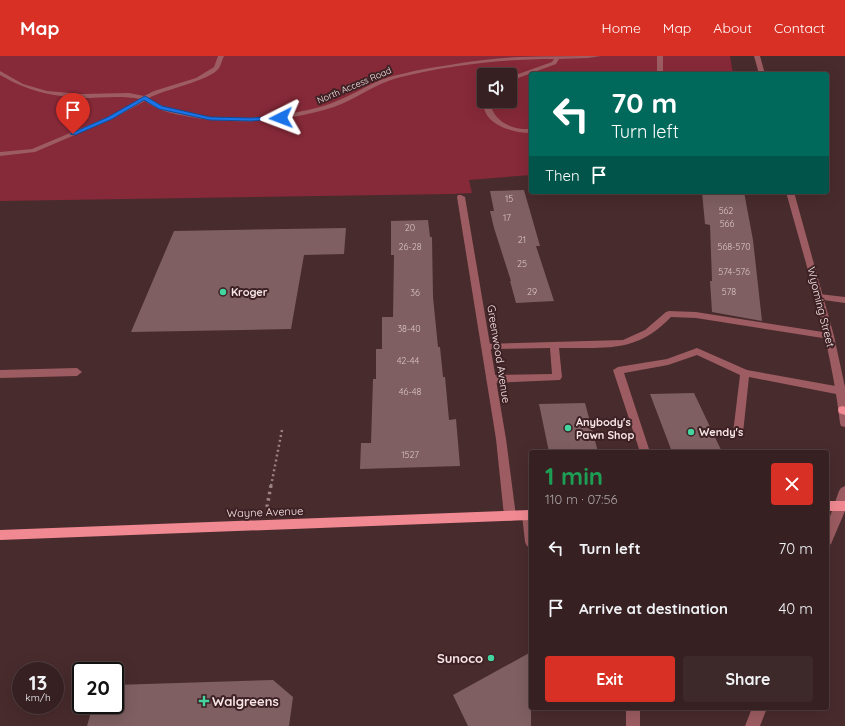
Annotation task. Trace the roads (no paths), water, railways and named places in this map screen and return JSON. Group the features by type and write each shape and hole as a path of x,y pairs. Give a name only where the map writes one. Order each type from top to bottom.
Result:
{"main road":[{"path":"829,506 843,506"},
{"name":"Wayne Avenue","path":"0,535 529,515"}],"street":[{"path":"0,154 33,151 110,118 166,88 204,76 216,67 221,56"},
{"name":"North Access Road","path":"145,98 148,102 160,108 210,119 251,120 281,118 315,111 333,105 374,85 397,77 490,61 598,56"},
{"path":"660,56 660,72"},
{"path":"757,56 761,72"},
{"path":"517,76 554,62 558,57"},
{"path":"0,73 21,85 46,93 82,96 129,95 145,98"},
{"path":"488,108 489,113 503,126 512,130 529,131"},
{"name":"Wyoming Street","path":"791,194 829,336 841,391 845,423"},
{"name":"Greenwood Avenue","path":"461,197 501,439 510,516"},
{"path":"818,297 845,300"},
{"path":"486,346 622,343 641,338 660,324 670,314 696,315 829,336"},
{"path":"491,379 557,377 554,345"},
{"path":"644,450 618,370 668,362 697,350 745,373 841,391"},
{"path":"0,374 77,372"},
{"path":"738,433 745,373"},
{"path":"829,536 843,506 845,491"},
{"path":"633,710 634,726"},
{"path":"752,726 759,710"}],"place":[{"name":"Kroger","path":"223,292"},
{"name":"Anybody's Pawn Shop","path":"568,428"},
{"name":"Wendy's","path":"691,432"},
{"name":"Sunoco","path":"491,658"},
{"name":"Walgreens","path":"204,701"}]}
